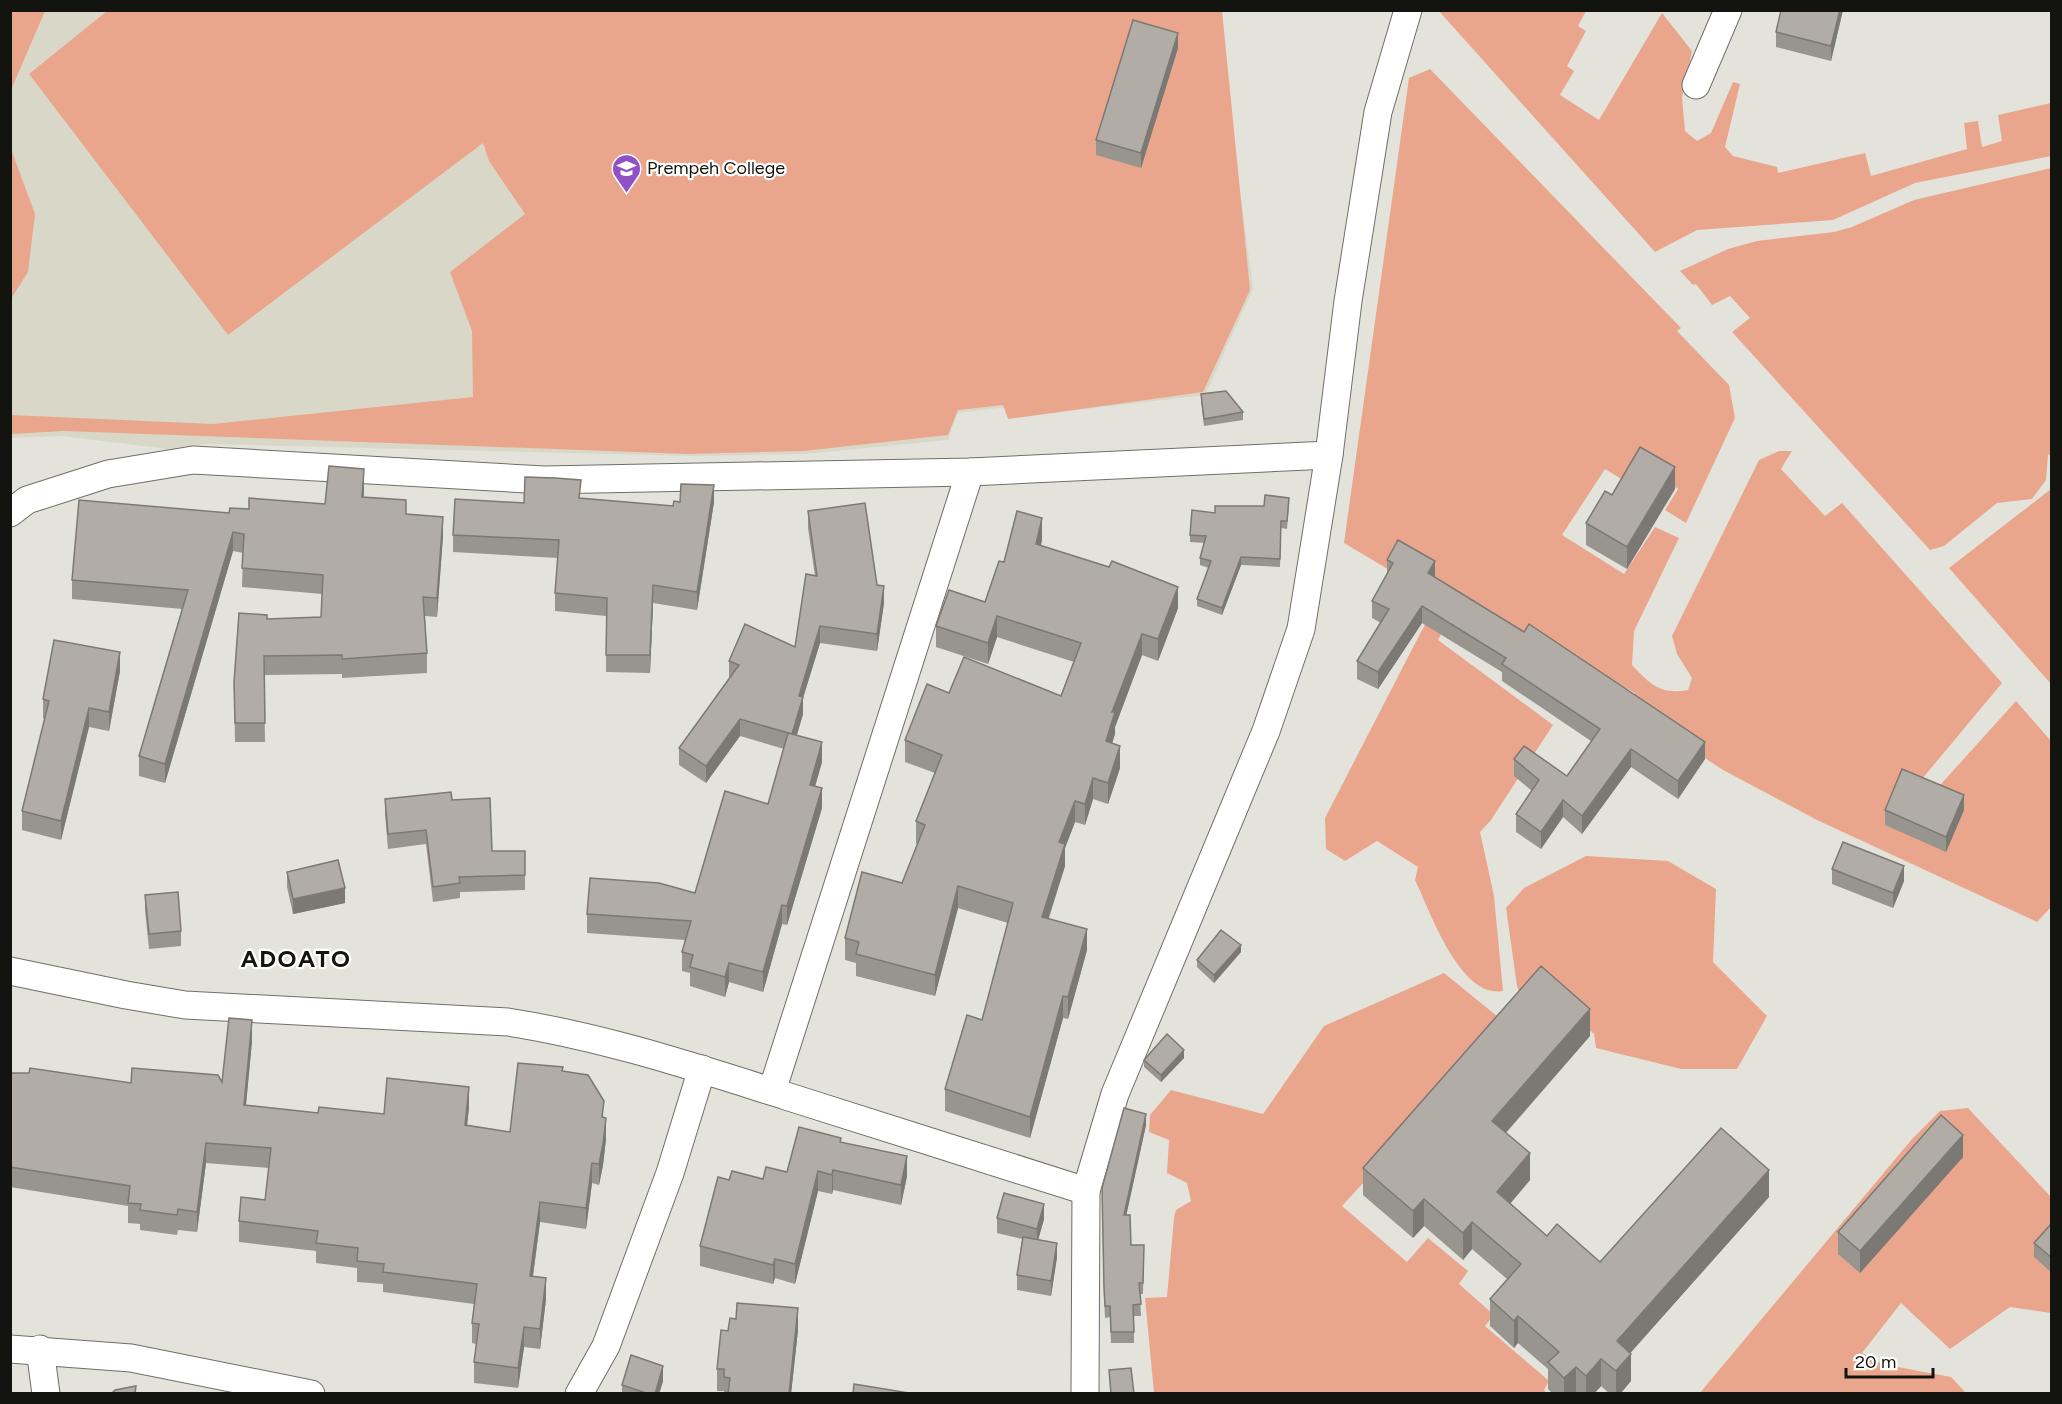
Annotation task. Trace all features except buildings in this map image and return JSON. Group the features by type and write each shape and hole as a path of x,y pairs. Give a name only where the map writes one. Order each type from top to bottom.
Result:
{"street":[{"path":"1696,85 1728,10"},
{"path":"1085,1394 1086,1191 1115,1094 1266,731 1301,630 1329,455 1348,301 1378,112 1404,12"},
{"path":"10,513 27,500 108,474 194,460 544,480 970,471 1329,455"},
{"path":"772,1091 970,471"},
{"path":"10,971 185,1005 508,1022 607,1041 1086,1191"},
{"path":"579,1394 606,1346 670,1173 702,1069"},
{"path":"10,1349 40,1349 131,1358 311,1394"},
{"path":"40,1349 46,1394"}],"shaded area":[{"path":"1438,10 1586,11 1578,26 1586,31 1567,66 1574,71 1560,95 1599,120 1662,13 1692,51 1682,97 1685,131 1697,141 1711,133 1733,82 1740,84 1725,147 1733,156 1777,167 1778,173 1865,153 1871,176 1967,149 1964,123 1978,121 1982,147 2002,141 1998,115 2051,103 2051,156 1915,183 1833,220 1697,230 1655,252"},
{"path":"10,11 45,11 11,90"},
{"name":"Prempeh College","path":"11,11 1222,11 1228,99 1253,289 1205,395 1009,418 1006,407 957,413 948,440 805,454 693,456 206,444 167,449 62,436 11,438"},
{"name":"Prempeh College","path":"107,11 1222,11 1250,290 1203,392 1008,419 1003,405 958,410 948,435 804,451 688,454 64,431 11,434 11,415 213,424 473,397 472,331 450,272 525,214 489,161 483,143 228,335 29,74"},
{"path":"1430,69 1681,328 1677,331 1729,385 1735,418 1686,523 1665,510 1678,489 1639,465 1628,483 1605,469 1562,535 1624,574 1655,527 1679,538 1634,631 1632,665 1644,678 1656,686 1670,691 1688,690 1692,678 1677,654 1672,636 1759,460 1779,451 1792,451 1781,469 1825,516 1842,503 2002,683 1917,785 1933,793 2016,701 2051,741 2051,907 2037,922 1817,820 1723,770 1628,707 1635,693 1619,684 1612,693 1456,607 1438,640 1553,725 1491,820 1480,832 1494,896 1503,991 1487,990 1473,981 1460,968 1438,931 1415,880 1418,867 1377,841 1345,861 1326,849 1325,818 1438,599 1344,543 1409,78"},
{"path":"11,149 35,214 28,272 11,299"},
{"path":"2051,168 2052,454 2048,455 2046,480 2032,499 1997,503 1944,546 1930,550 1732,332 1750,318 1730,296 1712,305 1696,284 1693,285 1680,271 1728,249 1757,241 1834,232 1852,227 1914,200"},
{"path":"2051,489 2051,684 1949,568"},
{"path":"1586,856 1668,861 1716,889 1713,962 1767,1016 1737,1069 1681,1069 1596,1048 1594,1034 1542,989 1525,1006 1517,986 1506,908 1524,888"},
{"path":"1444,973 1508,1025 1342,1206 1407,1262 1428,1238 1468,1271 1459,1284 1494,1315 1485,1326 1549,1381 1544,1390 1547,1393 1154,1393 1145,1298 1167,1297 1176,1210 1191,1201 1187,1183 1167,1173 1169,1140 1149,1132 1150,1115 1171,1090 1263,1114 1324,1026"},
{"path":"1968,1108 2051,1197 2051,1313 2010,1307 1950,1349 1901,1303 1862,1353 1882,1364 1951,1377 1966,1393 1699,1394 1912,1139 1940,1111"}],"place":[{"name":"Prempeh College","path":"626,194"}],"district":[{"name":"ADOATO","path":"296,959"}]}
